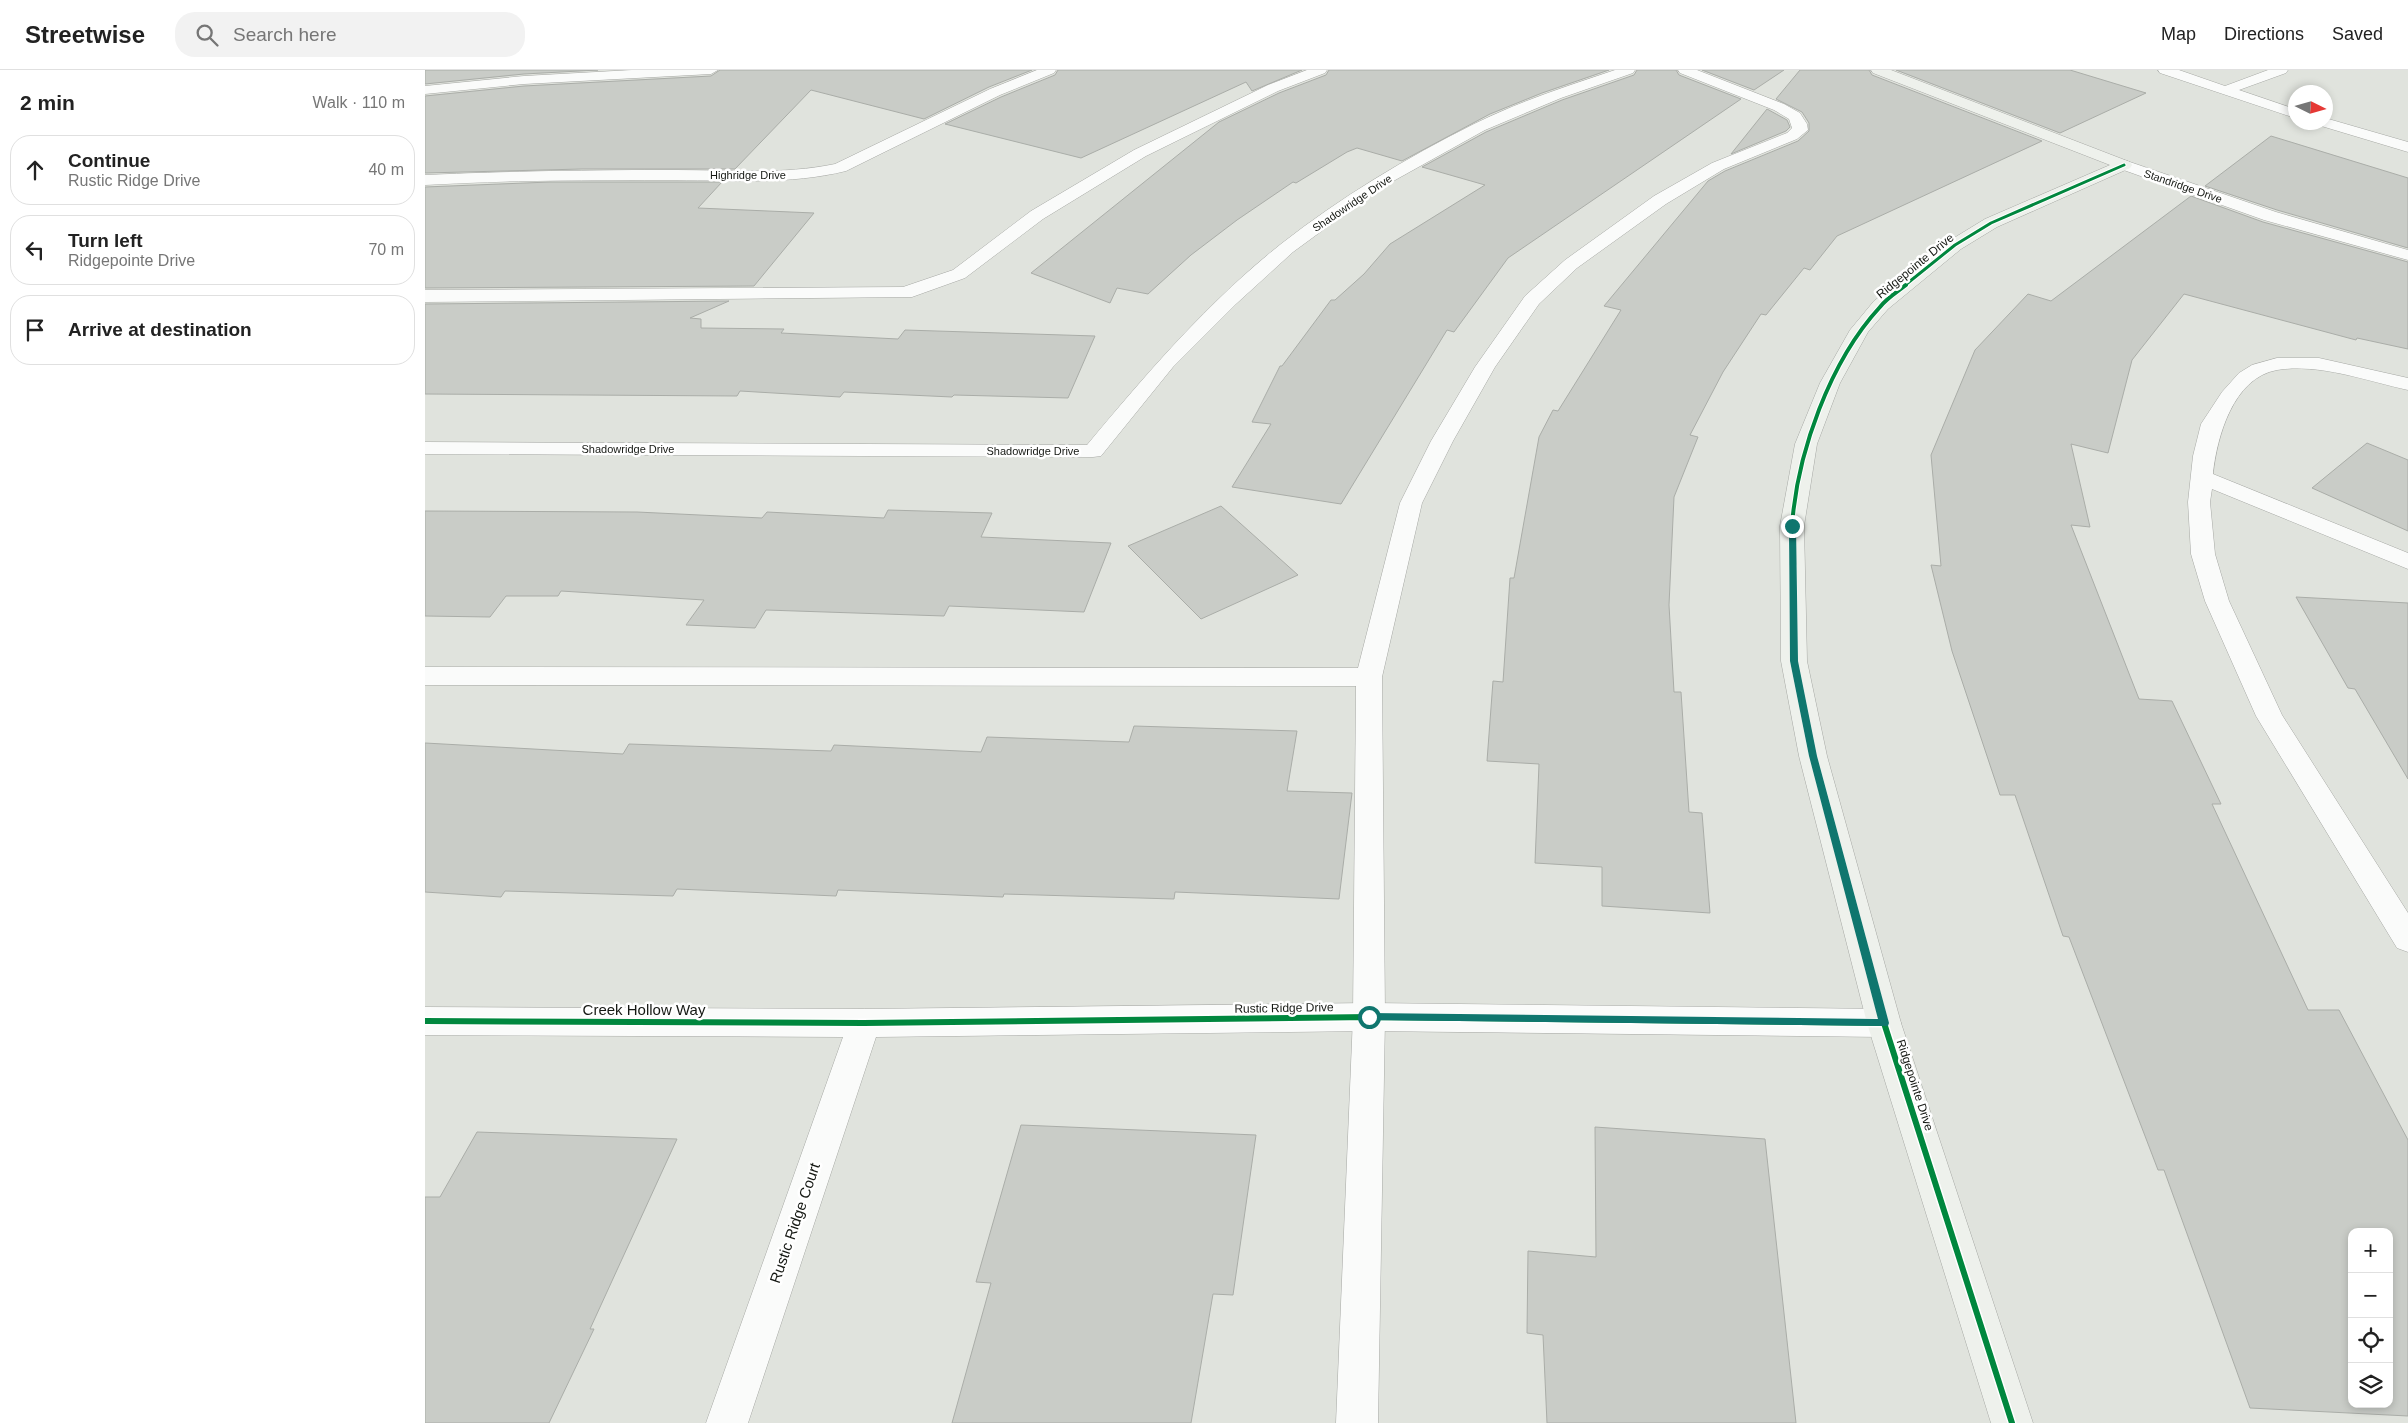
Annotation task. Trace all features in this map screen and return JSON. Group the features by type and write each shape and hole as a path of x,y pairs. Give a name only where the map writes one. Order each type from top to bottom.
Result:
{"street":[{"path":"425,90 524,80 711,70"},
{"name":"Highridge Drive","path":"425,180 554,175 743,176 822,173 840,168 995,92 1049,70"},
{"path":"425,296 905,293 959,274 1037,215 1140,153 1273,88 1320,70"},
{"name":"Shadowridge Drive","path":"425,448 1093,451 1166,363 1229,300 1287,248 1373,186 1480,127 1556,95 1628,70"},
{"path":"1357,1423 1369,1017 1369,677 1411,503 1442,441 1480,375 1533,300 1571,264 1660,200 1718,166 1792,136 1800,130 1800,124 1795,116 1779,107 1685,70"},
{"name":"Standridge Drive","path":"1878,70 2124,166 2270,216 2408,255"},
{"path":"2165,70 2288,112"},
{"path":"2226,90 2281,70"},
{"path":"2333,125 2408,147"},
{"name":"Ridgepointe Drive","path":"2012,1423 1884,1023 1813,756 1794,661 1792,526 1806,444 1830,383 1859,330 1881,306 1955,245 1991,223 2124,166"},
{"path":"2408,384 2319,364 2277,364 2259,369 2246,377 2229,396 2212,424 2204,456 2199,502 2203,554 2217,601 2269,716 2408,939"},
{"path":"2201,477 2408,562"},
{"path":"425,676 1369,677"},
{"name":"Rustic Ridge Drive","path":"863,1023 1369,1017 1884,1023"},
{"name":"Creek Hollow Way","path":"425,1021 863,1023"},
{"name":"Rustic Ridge Court","path":"727,1423 863,1023"}],"building":[{"path":"425,70 598,70 524,74 425,84"},
{"path":"720,70 1032,70 989,87 924,119 811,90 735,169 582,169 425,173 425,96 524,86 711,76"},
{"path":"1058,70 1302,70 1252,91 1246,82 1081,158 945,124 1001,97 1055,75"},
{"path":"1329,70 1609,70 1542,93 1490,114 1402,161 1357,148 1347,152 1296,183 1293,182 1237,220 1191,255 1148,294 1117,288 1110,303 1031,273 1219,122 1279,93 1326,75"},
{"path":"1637,70 1676,70 1679,75 1741,99 1508,258 1454,332 1447,330 1341,504 1232,487 1271,424 1252,422 1280,366 1282,366 1331,300 1335,300 1364,274 1390,244 1485,185 1422,167 1486,132 1562,100 1634,75"},
{"path":"1702,70 1784,70 1754,90"},
{"path":"1800,70 1869,70 1872,75 2042,141 1837,236 1810,270 1804,268 1766,315 1761,314 1723,372 1690,435 1698,437 1674,497 1669,605 1674,692 1681,692 1689,812 1702,813 1710,913 1602,906 1602,867 1535,863 1539,764 1487,761 1493,681 1503,682 1510,578 1514,578 1539,437 1553,410 1558,411 1621,310 1604,306 1708,181 1725,171 1798,141 1809,131 1809,123 1802,112 1776,99"},
{"path":"1896,70 2070,70 2146,93 2060,133"},
{"path":"1767,109 1787,120 1790,127 1786,131 1731,154"},
{"path":"2271,136 2408,178 2408,248 2277,210 2205,186"},
{"path":"550,182 722,182 698,208 814,213 754,286 425,288 425,187"},
{"path":"2191,196 2263,222 2408,262 2408,349 2357,338 2356,340 2184,294 2132,360 2108,453 2071,444 2090,527 2071,525 2139,699 2172,701 2221,804 2212,804 2308,1010 2339,1010 2408,1140 2408,1416 2250,1408 2164,1170 2158,1170 2069,937 2063,936 2015,795 2000,795 1952,651 1931,565 1941,566 1931,455 1975,350 2028,294 2051,301"},
{"path":"729,301 690,318 701,319 701,328 784,329 781,333 898,339 905,330 1095,336 1068,398 954,395 952,397 844,392 840,397 740,391 737,396 425,394 425,304"},
{"path":"2367,443 2408,460 2408,531 2312,488"},
{"path":"1221,506 1298,575 1201,619 1128,546"},
{"path":"888,510 992,513 981,537 1111,543 1084,612 949,606 944,616 766,610 755,628 686,625 704,600 561,591 558,596 506,596 490,617 425,616 425,511 637,512 762,518 767,512 884,518"},
{"path":"2296,597 2408,603 2408,779 2355,689 2348,688"},
{"path":"1134,726 1297,731 1287,791 1352,793 1339,899 1175,892 1174,899 1004,894 1003,897 838,890 836,896 677,889 673,896 505,891 501,897 425,892 425,743 623,754 629,744 831,751 834,745 981,752 987,737 1129,742"},
{"path":"1021,1125 1256,1135 1233,1295 1213,1294 1191,1423 952,1423 991,1283 976,1282"},
{"path":"1595,1127 1765,1139 1796,1423 1547,1423 1543,1335 1527,1333 1528,1251 1596,1257"},
{"path":"477,1132 677,1139 590,1329 594,1329 549,1423 425,1423 425,1197 440,1197"}],"cycle path":[{"path":"2012,1423 1884,1023 1813,756 1794,661 1792,526 1806,444 1830,383 1860,330 1881,305 1955,245 1991,223 2124,165"},
{"path":"425,1021 864,1023 1369,1017 1884,1023"}],"route":[{"path":"1369,1017 1884,1023 1813,756 1794,661 1792,526"}]}
